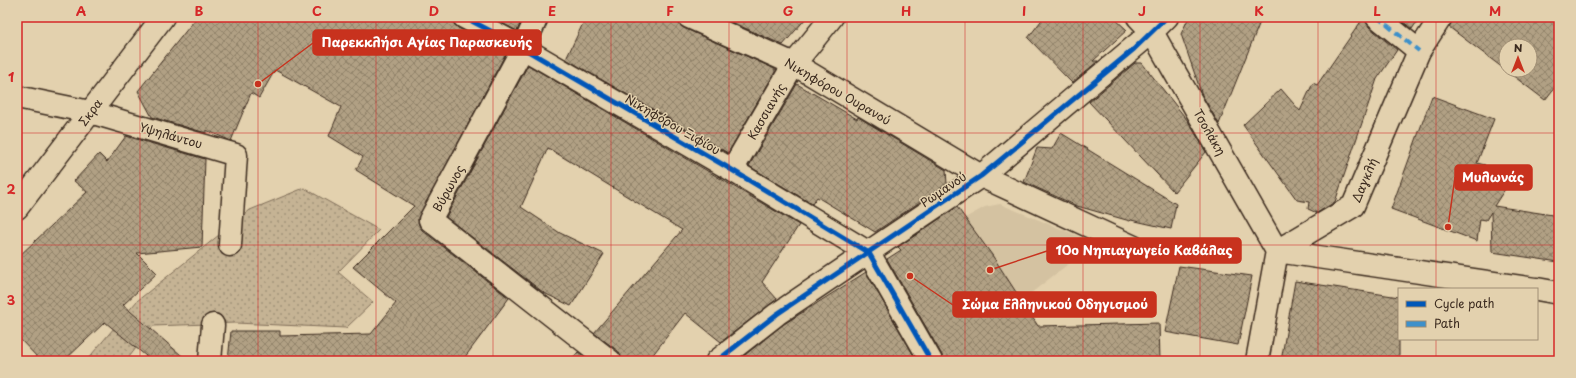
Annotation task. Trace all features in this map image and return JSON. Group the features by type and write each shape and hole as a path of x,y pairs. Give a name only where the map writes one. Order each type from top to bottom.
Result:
{"street":[{"name":"Σκρα","path":"17,208 163,17"},
{"name":"Νικηφόρου Ξιφίου","path":"464,17 523,48 732,170 868,253"},
{"name":"Βύρωνος","path":"537,17 523,48 430,220 610,361"},
{"name":"Νικηφόρου Ουρανού","path":"689,17 794,64 981,176 1134,247"},
{"name":"Κασσιανής","path":"732,170 794,64 832,17"},
{"path":"1377,17 1419,51"},
{"name":"Δαγκλή","path":"1277,251 1353,206 1419,51 1441,17"},
{"name":"Ρωμανού","path":"717,361 777,314 981,176 1152,22"},
{"name":"Τσολάκη","path":"1152,22 1277,251"},
{"name":"Υψηλάντου","path":"17,97 90,112 236,155 230,244"},
{"path":"1257,361 1277,251 1529,288"},
{"path":"868,253 931,361"},
{"path":"1538,289 1559,292"},
{"path":"210,361 213,325"}],"shaded area":[{"path":"304,188 379,230 338,272 373,302 346,328 235,323 153,326 126,361 86,361 137,301 250,210"},
{"path":"1000,204 1095,243 1021,301 965,218 985,207"}],"building":[{"path":"197,17 452,17 453,23 458,28 506,53 418,219 422,230 509,298 462,361 228,361 231,331 280,331 280,336 371,334 396,303 353,267 414,206 356,170 363,157 329,136 341,107 275,70 259,98 251,93 231,141 206,130 206,133 152,117 138,91"},
{"path":"491,17 523,17 517,31"},
{"path":"586,17 677,17 679,24 684,28 775,69 775,72 728,153 566,59"},
{"path":"720,17 807,17 783,45"},
{"path":"1044,17 1113,17 1127,30 1093,61 1098,61 1072,83 1028,38"},
{"path":"1189,17 1262,17 1219,124 1202,95 1181,34"},
{"path":"1364,17 1369,27 1397,50 1377,79 1335,202 1317,213 1308,209 1309,202 1297,200 1243,125 1281,89 1300,111 1313,83 1317,85"},
{"path":"1397,17 1420,17 1412,29"},
{"path":"1453,17 1559,17 1559,82 1545,100 1516,78 1538,78 1538,38 1498,38 1498,64 1449,27"},
{"path":"1135,63 1142,63 1188,121 1206,152 1174,192 1089,102"},
{"path":"528,65 799,225 762,282 777,299 721,342 685,313 648,361 622,361 618,351 594,333 682,230 548,148 521,207 560,233 604,254 571,306 544,293 446,217"},
{"path":"797,84 857,119 858,117 946,170 947,184 875,232 817,197 812,204 749,166"},
{"path":"1432,96 1494,119 1477,163 1485,165 1480,178 1505,189 1494,206 1559,216 1559,262 1492,252 1491,212 1486,220 1480,219 1477,241 1391,209"},
{"path":"1061,133 1176,204 1171,229 1130,221 1077,206 1024,182 1037,148 1052,149"},
{"path":"126,136 205,159 202,247 137,253 157,273 123,305 188,361 152,361 105,322 64,361 41,361 17,336 17,258 87,192 74,181 99,154 107,162"},
{"path":"957,207 992,255 1038,326 1159,323 1160,361 943,361 942,355 887,259 901,250 898,247"},
{"path":"1179,266 1252,276 1238,345 1165,332"},
{"path":"866,272 917,361 744,361 741,358 784,324"},
{"path":"1295,281 1398,297 1399,361 1281,361"},
{"path":"578,352 590,361 570,361"}],"marked path":[{"path":"1377,17 1419,51"}],"cycle path":[{"path":"464,17 523,48 732,170 869,253 931,361"},
{"path":"717,361 777,314 981,176 1134,49 1167,17"}],"place":[{"name":"Παρεκκλήσι Αγίας Παρασκευής","path":"258,84"},
{"name":"Μυλωνάς","path":"1448,227"},
{"name":"10ο Νηπιαγωγείο Καβάλας","path":"990,270"},
{"name":"Σώμα Ελληνικού Οδηγισμού","path":"910,276"}]}
